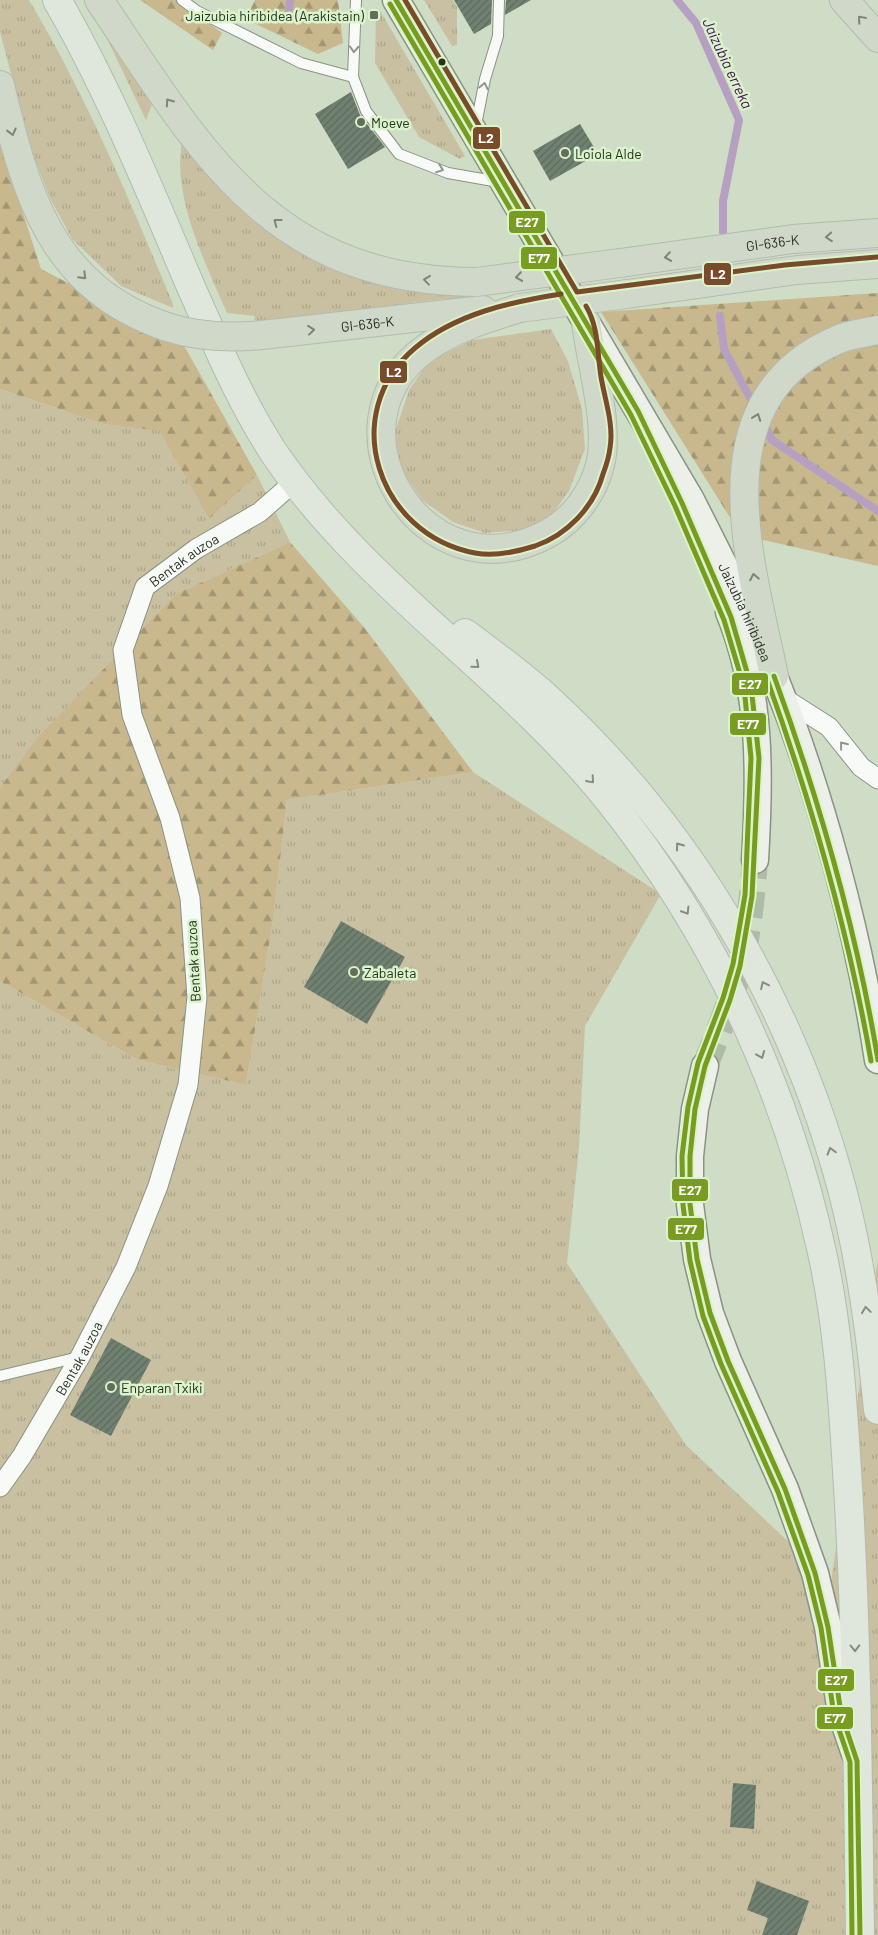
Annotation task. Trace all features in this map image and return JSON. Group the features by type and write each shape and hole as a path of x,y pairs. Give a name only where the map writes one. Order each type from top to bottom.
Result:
{"highway":[{"name":"GI-636-K","path":"99,0 183,122 215,163 260,209 286,229 329,252 375,270 425,280 476,282 792,240 878,233"},
{"path":"844,0 878,38"},
{"name":"GI-636-K","path":"0,85 26,182 36,208 64,256 103,294 127,310 168,327 206,336 262,335 520,308 797,270 878,264"},
{"path":"520,308 460,328 425,348 410,362 398,378 389,396 384,415 382,435 383,455 388,475 397,493 409,510 423,524 440,535 458,543 498,548 537,539 560,525 583,501 593,484 600,465 603,446 603,426 586,323"},
{"path":"778,687 753,569 746,522 744,478 749,440 761,406 780,378 809,354 839,339 878,330"}],"main road":[{"path":"57,0 86,50 123,127 222,358 250,413 294,482 374,572 528,710 604,794 639,839 676,894 714,960 753,1036 796,1152 823,1253 833,1310 840,1376 855,1599 860,1935"},
{"name":"Jaizubia hiribidea","path":"396,0 694,507 730,577 778,687 807,769 852,929 878,1060"},
{"name":"Jaizubia hiribidea","path":"638,411 698,539 731,617 742,651 751,686 759,758 754,860"},
{"path":"328,522 378,566 543,694 586,735 662,824 728,920 783,1024 826,1134 856,1248 866,1307 878,1410"},
{"path":"705,1066 694,1109 690,1156 690,1204 697,1259 710,1313 728,1361 785,1489 815,1573 828,1626 841,1713 857,1761"}],"street":[{"name":"Bentak auzoa","path":"0,1487 22,1456 80,1356 126,1267 158,1186 188,1085 197,996 190,898 170,818 132,715 123,650 145,587 196,550 260,512 294,482"},
{"path":"778,687 829,727 861,767 878,779"}],"lane":[{"path":"182,0 197,11 301,63 353,77"},
{"path":"356,0 353,77 366,111 399,154 448,173 504,183"},
{"path":"474,133 485,79 498,36 499,0"},
{"path":"0,1376 80,1356"}],"green space":[{"path":"0,0 29,0 50,37 107,150 157,265 173,308 121,286 72,239 50,198 31,150 0,32"},
{"path":"140,0 178,0 222,33 213,50"},
{"path":"255,0 338,0 343,43 318,54 246,19"},
{"path":"424,0 453,0 457,7 457,45 452,46"},
{"path":"379,9 465,156 460,159 419,137 375,63 376,10"},
{"path":"97,18 153,102 146,120"},
{"path":"0,141 41,269 182,342 257,475 209,519 160,431 103,424 0,389"},
{"path":"182,142 223,190 245,211 267,230 318,262 347,274 390,286 428,291 480,293 480,297 453,300 442,299 278,321 254,320 255,316 227,313 200,251 186,207 180,163"},
{"path":"878,293 878,566 741,535 601,312"},
{"path":"551,329 568,361 582,409 585,449 569,491 551,516 523,530 485,533 453,522 422,500 400,468 395,432 409,390 429,361 472,340"},
{"path":"0,389 103,424 160,430 209,519 257,475 290,542 176,594 0,788"},
{"path":"290,542 363,626 473,772 287,800 273,920 246,1085 138,1060 0,981 0,788 38,737 176,594"},
{"path":"473,772 661,894 585,1026 579,1147 567,1263 686,1445 831,1582 878,1258 878,1935 0,1935 0,981 138,1060 246,1085 273,920 287,800"}],"building":[{"path":"454,0 492,0 491,24 474,34"},
{"path":"506,0 531,0 505,15"},
{"path":"351,92 360,115 385,147 348,169 315,114"},
{"name":"Loiola Alde","path":"580,124 598,154 550,181 533,151"},
{"name":"Zabaleta","path":"341,921 405,957 367,1024 304,987"},
{"name":"Enparan Txiki","path":"111,1338 151,1360 111,1436 70,1415"},
{"path":"733,1783 756,1785 754,1829 730,1827"},
{"path":"757,1881 809,1901 797,1935 762,1935 768,1918 747,1910"}],"waterway":[{"path":"289,9 290,0"},
{"name":"Jaizubia erreka","path":"677,0 696,23 739,120 723,201 723,232"},
{"name":"Jaizubia erreka","path":"720,316 724,349 750,398"},
{"name":"Jaizubia erreka","path":"767,430 772,440 878,511"}],"tunnel":[{"path":"705,1066 740,967 748,927 755,860"}],"transit line":[{"name":"E27","path":"396,0 638,411 682,503 731,617 751,686 759,758 752,896 740,966 730,1000 705,1066 695,1109 690,1156 690,1204 697,1259 710,1313 728,1361 785,1489 815,1573 828,1627 841,1713 857,1761 860,1935"},
{"name":"L2","path":"405,0 577,292 785,265 877,257"},
{"name":"E77","path":"390,4 631,415 675,506 724,620 744,687 751,758 745,895 733,964 723,998 698,1063 688,1107 682,1156 683,1205 690,1261 703,1316 721,1364 778,1492 808,1575 821,1628 834,1715 850,1762 852,1935"},
{"name":"L2","path":"561,294 522,301 484,311 448,326 415,348 391,375 378,405 374,437 379,468 393,498 414,523 441,542 483,554 505,553 535,546 558,535 568,527 578,518 593,498 599,486 610,451 611,430 601,377 597,340 586,306"},
{"name":"E27","path":"774,676 807,771 835,866 859,962 878,1060"},
{"name":"E77","path":"767,679 814,820 840,916 871,1061"}],"place":[{"name":"Jaizubia hiribidea (Arakistain)","path":"374,15"},
{"name":"Moeve","path":"361,122"},
{"name":"Loiola Alde","path":"565,153"},
{"name":"Zabaleta","path":"354,972"},
{"name":"Enparan Txiki","path":"111,1387"}]}
